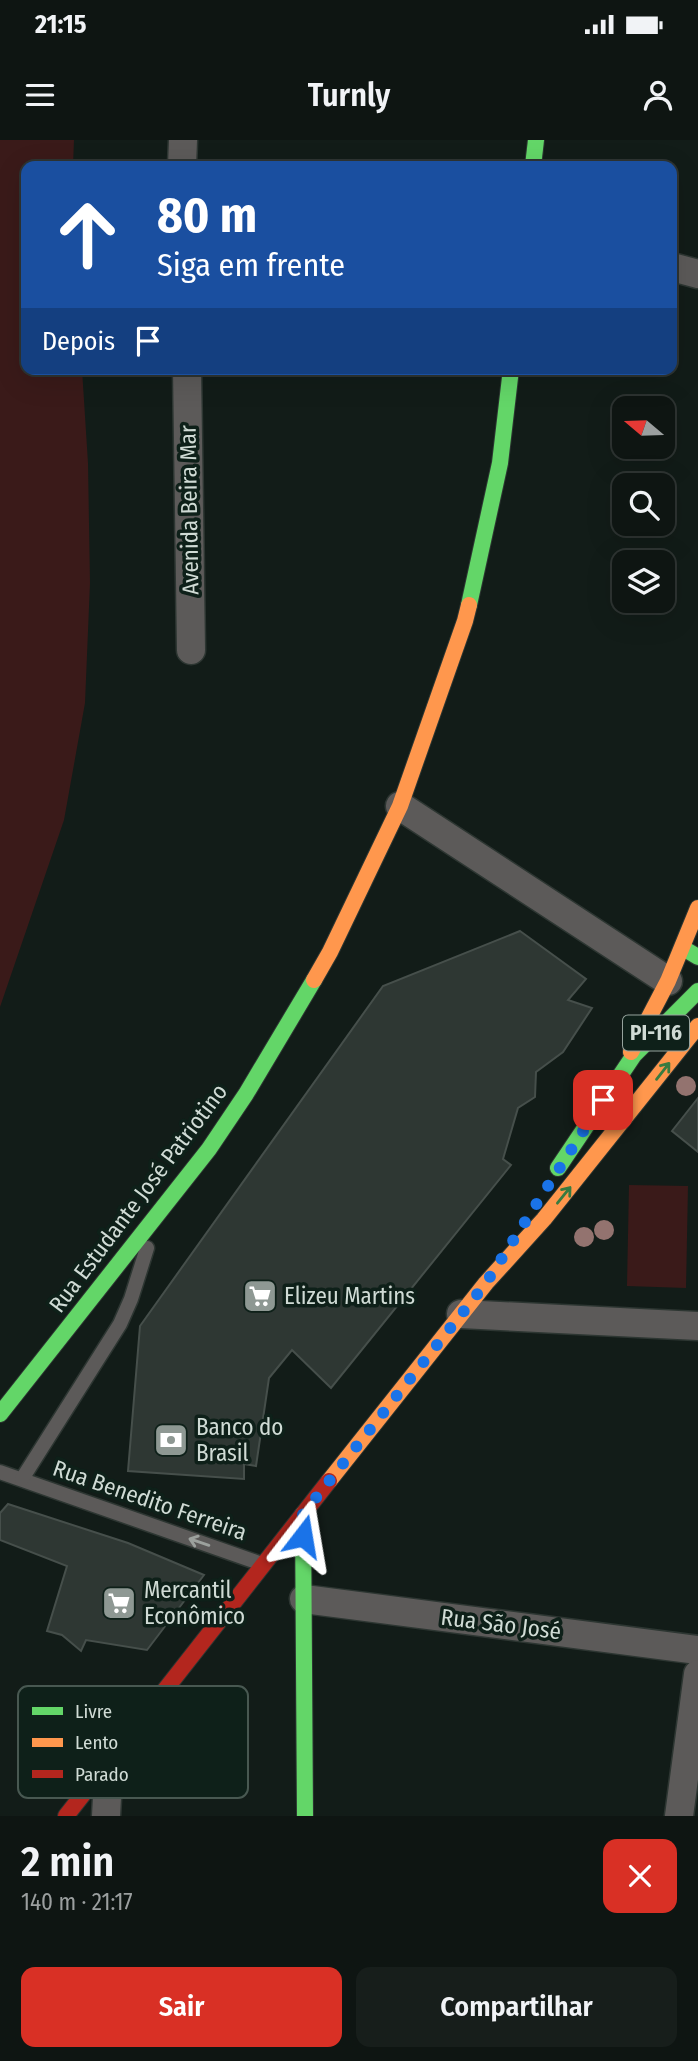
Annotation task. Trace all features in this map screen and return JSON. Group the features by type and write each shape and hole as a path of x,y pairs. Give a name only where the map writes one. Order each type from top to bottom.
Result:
{"street":[{"path":"182,161 183,140"},
{"path":"534,161 536,140"},
{"path":"677,268 698,274"},
{"name":"Avenida Beira Mar","path":"187,375 191,650"},
{"name":"Rua Estudante José Patriotino","path":"0,1414 209,1149 247,1094 330,952 400,806 465,621 500,463 510,375"},
{"path":"400,806 668,981"},
{"path":"546,1186 617,1078 655,1009 698,908"},
{"path":"683,948 698,957"},
{"name":"PI-116","path":"617,1078 653,1035 698,991"},
{"name":"PI-116","path":"628,1116 653,1035 655,1009"},
{"name":"PI-116","path":"168,1686 461,1314 544,1219 698,1026"},
{"path":"486,1283 532,1208"},
{"path":"461,1314 698,1326"},
{"path":"303,1514 305,1816"},
{"name":"Rua São José","path":"304,1599 698,1650"},
{"path":"679,1816 698,1674"},
{"name":"PI-116","path":"66,1816 80,1798"},
{"path":"106,1816 107,1798"}],"lane":[{"path":"0,1472 22,1479 120,1324 131,1299 154,1220"},
{"name":"Rua Benedito Ferreira","path":"22,1479 264,1564"}],"shaded area":[{"path":"0,140 74,140 73,161 21,161 21,375 82,375 88,463 90,583 85,703 64,820 0,1007"},
{"path":"629,1185 688,1186 686,1288 627,1286"}],"building":[{"path":"520,931 586,979 568,1000 592,1008 563,1052 536,1072 535,1097 518,1108 503,1159 511,1165 331,1388 292,1350 269,1378 256,1466 244,1464 244,1479 128,1471 140,1326 383,986"},
{"path":"698,1098 698,1152 672,1131"},
{"name":"Mercantil Econômico","path":"8,1504 128,1543 204,1575 147,1650 86,1640 81,1651 62,1635 47,1631 67,1566 0,1540 0,1513"}],"traffic: fast":[{"path":"534,161 536,140"},
{"path":"469,605 500,463 510,375"},
{"path":"683,948 698,957"},
{"path":"0,1414 209,1149 246,1094 314,980"},
{"path":"558,1168 634,1055 698,991"},
{"path":"303,1514 305,1816"}],"traffic: slow":[{"path":"314,980 400,806 469,605"},
{"path":"631,1052 668,981 698,908"},
{"path":"329,1481 486,1283 544,1219 698,1026"}],"traffic: jam":[{"path":"168,1686 329,1481"},
{"path":"66,1816 80,1798"}],"place":[{"name":"Elizeu Martins","path":"260,1296"},
{"name":"Banco do Brasil","path":"171,1440"},
{"name":"Mercantil Econômico","path":"119,1603"}],"route":[{"path":"303,1536 303,1514 486,1283 603,1100"}]}
